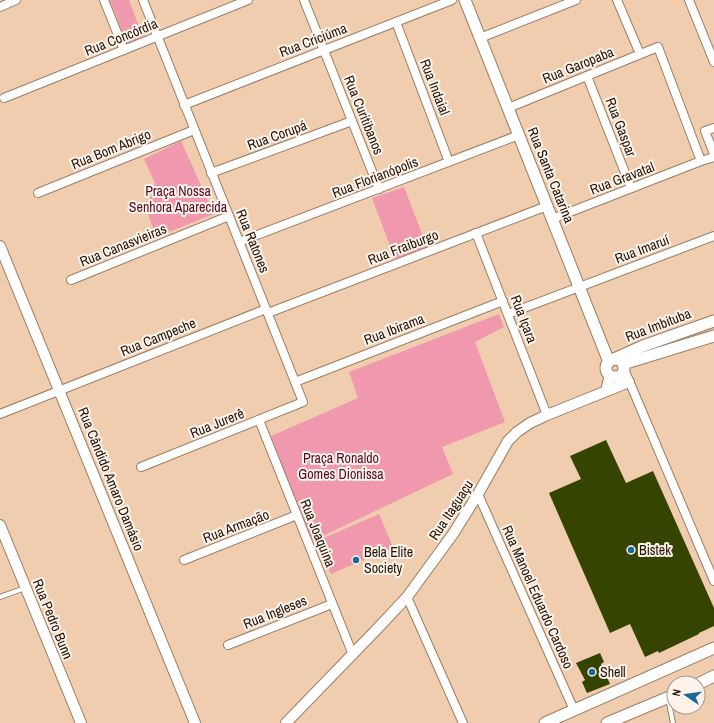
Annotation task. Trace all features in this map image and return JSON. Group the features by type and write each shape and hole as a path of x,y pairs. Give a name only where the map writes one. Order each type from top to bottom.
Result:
{"main road":[{"name":"Rua Santa Catarina","path":"465,0 579,287 617,363"},
{"name":"Rua Imbituba","path":"617,363 643,346 713,325"},
{"path":"610,375 607,369 617,363 714,336"},
{"path":"545,723 714,648"},
{"path":"607,723 666,698"}],"street":[{"path":"0,7 16,0"},
{"path":"104,0 124,50"},
{"name":"Rua Ratones","path":"143,0 303,402"},
{"name":"Rua Concórdia","path":"4,98 248,0"},
{"name":"Rua Curitibanos","path":"304,0 379,189"},
{"name":"Rua Criciúma","path":"184,105 452,0"},
{"path":"480,38 558,3 576,0"},
{"path":"617,0 640,54"},
{"path":"689,0 714,62"},
{"name":"Rua Indaial","path":"396,22 449,162"},
{"name":"Rua Garopaba","path":"508,108 658,47 701,161"},
{"name":"Rua Gaspar","path":"587,76 631,188"},
{"name":"Rua Corupá","path":"212,173 352,121"},
{"path":"714,128 705,131 714,155"},
{"name":"Rua Bom Abrigo","path":"38,193 194,130"},
{"name":"Rua Florianópolis","path":"239,242 519,135"},
{"name":"Rua Gravatal","path":"552,219 714,155"},
{"name":"Rua Fraiburgo","path":"267,311 547,206"},
{"name":"Rua Canasvieiras","path":"71,280 229,216"},
{"name":"Rua Içara","path":"476,233 547,415"},
{"name":"Rua Imaruí","path":"508,314 714,236"},
{"name":"Rua Cândido Amaro Damásio","path":"0,246 195,723"},
{"name":"Rua Ibirama","path":"295,382 503,301"},
{"name":"Rua Campeche","path":"0,414 267,311"},
{"name":"Rua Santa Catarina","path":"617,363 629,382 714,581"},
{"path":"606,392 610,375"},
{"name":"Rua Itaguaçu","path":"286,723 353,655 407,597 453,534 508,441 524,427 547,415 629,382"},
{"name":"Rua Jurerê","path":"142,467 303,402"},
{"name":"Rua Joaquina","path":"259,420 353,655"},
{"name":"Rua Manoel Eduardo Cardoso","path":"478,494 574,710"},
{"name":"Rua Armação","path":"184,560 297,515"},
{"name":"Rua Pedro Bunn","path":"0,525 81,723"},
{"path":"407,597 463,723"},
{"name":"Rua Ingleses","path":"228,645 332,604"}],"lane":[{"path":"0,597 26,588"}],"green space":[{"path":"110,0 129,0 143,37 127,44"},
{"name":"Praça Nossa Senhora Aparecida","path":"181,141 214,214 156,237 146,208 155,183 144,159"},
{"path":"404,187 427,247 395,259 372,198"},
{"name":"Praça Ronaldo Gomes Dionissa","path":"499,314 504,327 475,342 505,422 442,447 453,474 310,542 271,436 358,398 349,372"},
{"path":"379,514 393,547 331,574 317,541"}],"building":[{"name":"Bistek","path":"606,440 626,483 653,471 714,608 714,626 659,653 658,651 645,657 630,624 610,633 549,493 581,479 570,456"},
{"name":"Shell","path":"600,653 604,662 601,664 610,684 587,693 582,682 585,680 576,663"}],"place":[{"name":"Bistek","path":"631,550"},
{"name":"Bela Elite Society","path":"356,560"},
{"name":"Shell","path":"592,672"}]}
